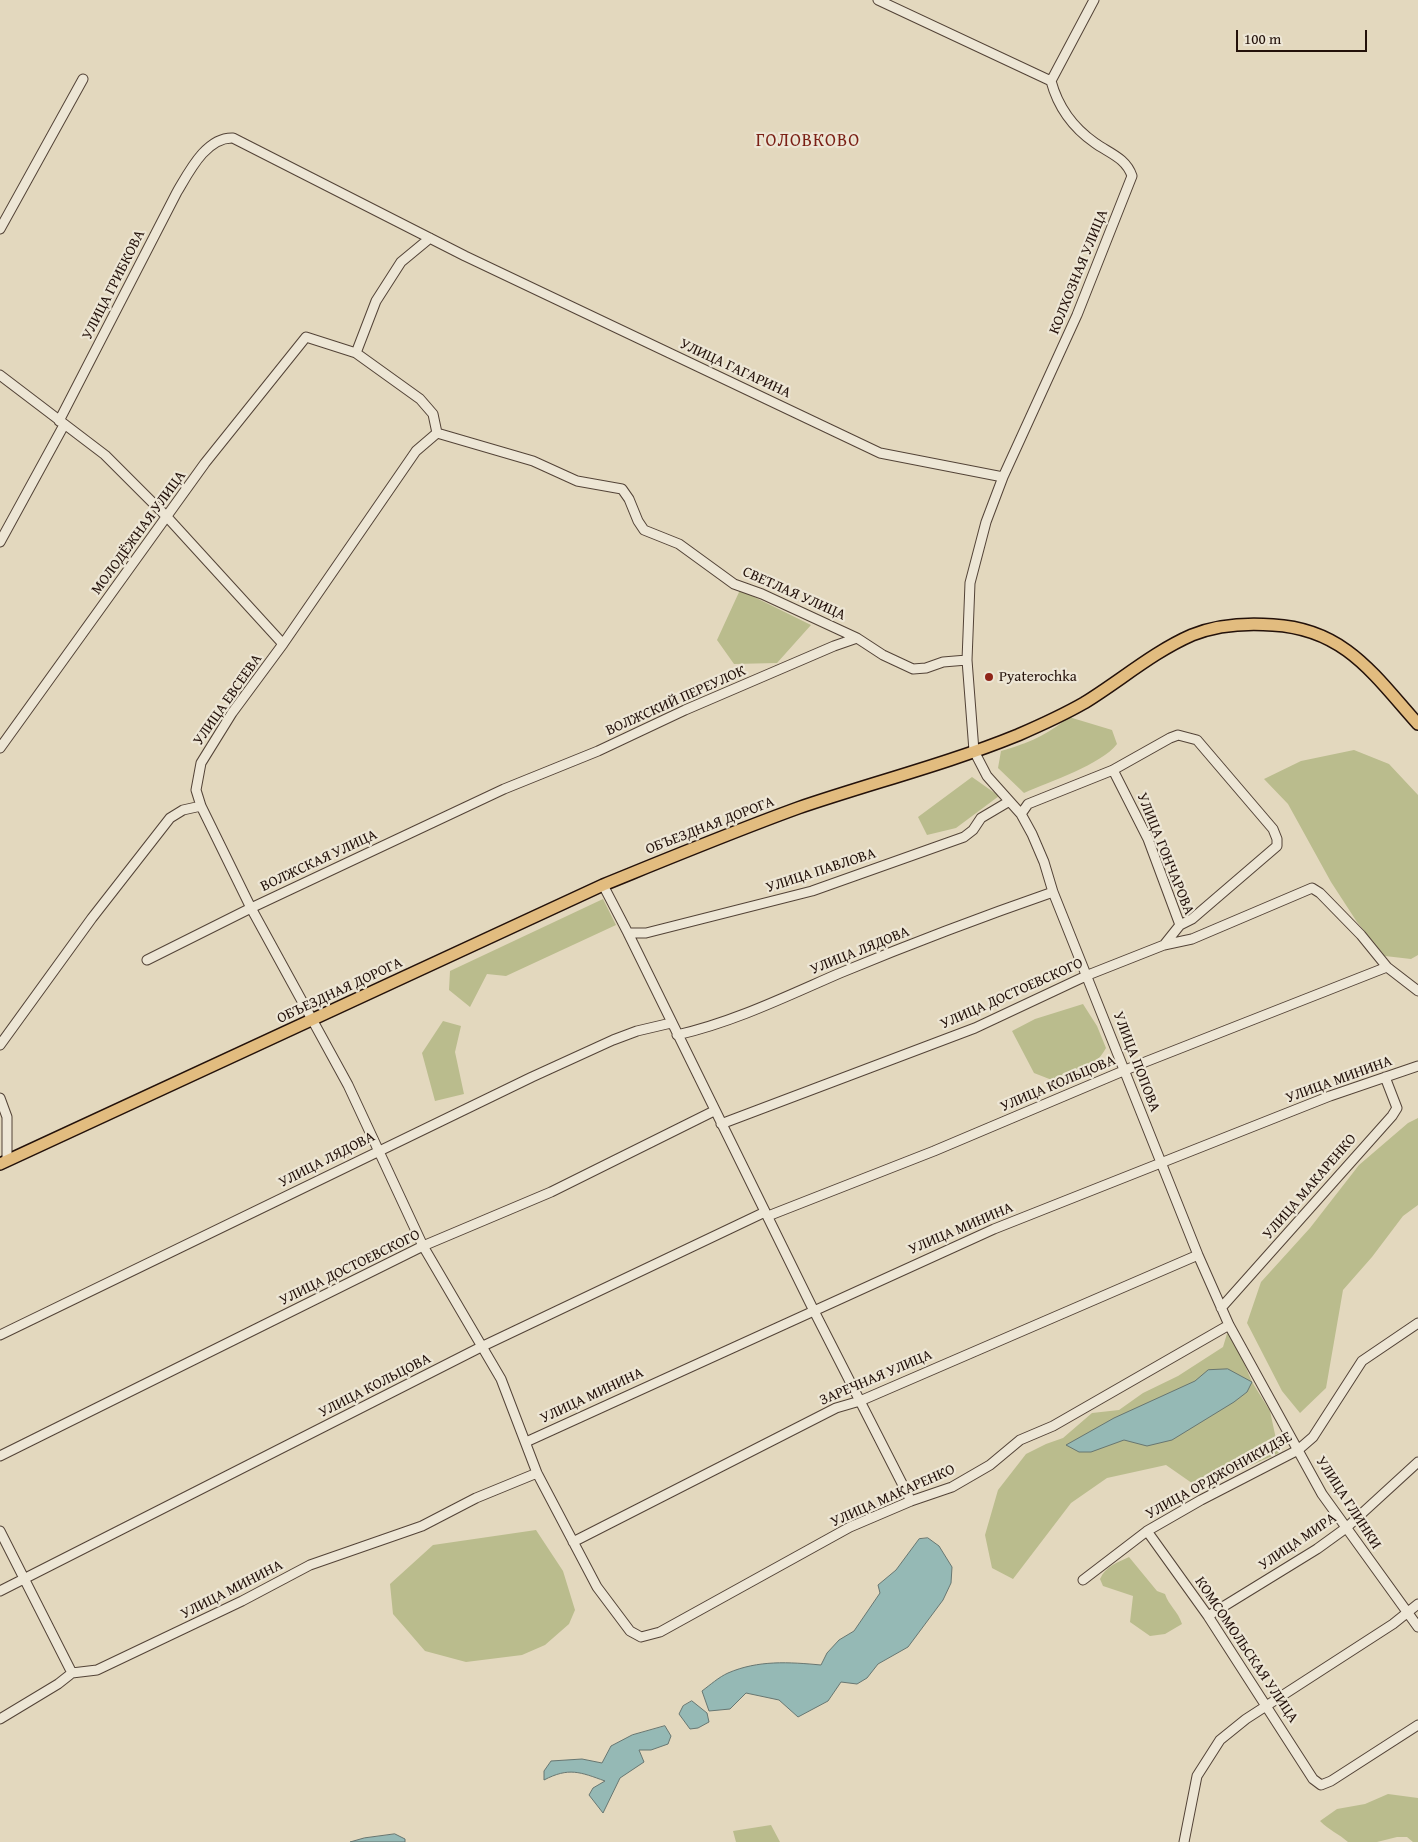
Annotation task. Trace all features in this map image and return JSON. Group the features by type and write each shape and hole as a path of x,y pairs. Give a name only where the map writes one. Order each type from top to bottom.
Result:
{"main road":[{"name":"ОБЪЕЗДНАЯ ДОРОГА","path":"3,1162 603,885 788,812 974,751 1058,717 1084,703 1170,647 1193,635 1222,627 1248,625 1298,627 1342,645 1367,666 1418,724"}],"street":[{"path":"878,0 1051,80 1094,0"},
{"path":"0,229 83,79"},
{"name":"КОЛХОЗНАЯ УЛИЦА","path":"974,751 967,660 970,583 986,522 1004,477 1077,315 1132,176 1128,167 1117,156 1078,130 1056,98 1051,80"},
{"name":"УЛИЦА ГРИБКОВА","path":"0,542 177,192 195,163 214,143 225,138 233,138 430,238"},
{"path":"430,238 401,262 376,301 356,353 429,407 433,414 437,433"},
{"name":"УЛИЦА ГАГАРИНА","path":"430,238 880,453 1004,477"},
{"name":"МОЛОДЁЖНАЯ УЛИЦА","path":"0,748 211,456 306,337 356,353"},
{"path":"0,375 105,455 168,518 283,644"},
{"name":"СВЕТЛАЯ УЛИЦА","path":"437,433 533,461 577,481 622,489 630,499 638,522 644,530 678,544 734,584 762,594 858,638 883,655 913,668 926,668 948,661 967,660"},
{"name":"УЛИЦА ЕВСЕЕВА","path":"437,433 416,451 283,644 232,712 201,763 196,790 201,806 251,908 343,1076 423,1246 501,1379 537,1473 573,1542 597,1587 615,1613 630,1631 641,1637"},
{"name":"ВОЛЖСКИЙ ПЕРЕУЛОК","path":"504,789 598,751 685,710 834,646 858,638"},
{"path":"1021,814 1028,804 1113,770 1178,735 1197,740 1273,830 1277,839 1277,846 1192,919 1180,925"},
{"name":"УЛИЦА ПОПОВА","path":"974,751 987,776 1008,802 1021,814 1044,862 1053,892 1088,975 1198,1255 1229,1325 1264,1390"},
{"name":"УЛИЦА ГОНЧАРОВА","path":"1113,770 1148,839 1180,925 1164,945"},
{"name":"ВОЛЖСКАЯ УЛИЦА","path":"147,960 251,908 504,789"},
{"name":"УЛИЦА ПАВЛОВА","path":"628,933 646,933 812,891 964,837 973,830 981,818 1008,802"},
{"path":"0,1045 92,918 170,818 183,810 201,806"},
{"path":"603,885 813,1310 911,1501"},
{"name":"УЛИЦА ДОСТОЕВСКОГО","path":"721,1124 976,1028 1088,975 1164,945 1192,938 1312,888 1320,893 1361,935 1387,967"},
{"name":"УЛИЦА ЛЯДОВА","path":"677,1035 719,1024 981,916 1053,892"},
{"path":"1387,967 1418,991"},
{"name":"УЛИЦА КОЛЬЦОВА","path":"0,1591 481,1347 767,1214 934,1151 1124,1070 1387,967"},
{"name":"УЛИЦА ЛЯДОВА","path":"0,1335 378,1150 613,1040 638,1031 671,1023"},
{"name":"УЛИЦА МИНИНА","path":"526,1442 994,1229 1160,1162 1418,1066"},
{"name":"УЛИЦА МАКАРЕНКО","path":"1221,1308 1392,1116 1397,1108 1385,1077"},
{"path":"0,1098 7,1117 3,1162"},
{"name":"УЛИЦА ДОСТОЕВСКОГО","path":"0,1456 423,1246 551,1192 714,1111"},
{"name":"ЗАРЕЧНАЯ УЛИЦА","path":"573,1542 836,1408 860,1401 1198,1255"},
{"name":"УЛИЦА ОРДЖОНИКИДЗЕ","path":"1083,1580 1147,1532 1201,1500 1298,1450 1313,1437 1362,1361 1418,1323"},
{"name":"УЛИЦА МАКАРЕНКО","path":"641,1637 660,1632 816,1545 911,1501 952,1487 990,1465 1020,1440 1053,1426 1229,1325"},
{"name":"УЛИЦА ГЛИНКИ","path":"1264,1390 1322,1494 1418,1627"},
{"name":"УЛИЦА МИРА","path":"1208,1616 1317,1549 1346,1528 1418,1462"},
{"name":"УЛИЦА МИНИНА","path":"0,1719 58,1684 72,1673 97,1670 242,1601 310,1565 422,1526 476,1498 537,1473"},
{"path":"0,1531 72,1673"},
{"name":"КОМСОМОЛЬСКАЯ УЛИЦА","path":"1147,1532 1208,1616 1313,1779 1321,1785 1331,1781 1418,1725"},
{"path":"1184,1842 1197,1776 1220,1740 1266,1705 1408,1613 1418,1604"}],"green space":[{"path":"740,590 811,625 777,663 734,664 717,640"},
{"path":"1069,717 1112,730 1117,744 1100,759 1024,793 998,768 1001,751 1037,738"},
{"path":"1354,750 1389,764 1418,795 1418,955 1411,959 1385,956 1357,922 1331,882 1288,804 1264,779 1301,761"},
{"path":"972,777 999,796 956,828 927,835 918,817"},
{"path":"603,899 616,925 506,976 487,974 470,1007 449,990 450,971"},
{"path":"1083,1004 1097,1026 1106,1048 1091,1066 1057,1082 1034,1073 1012,1031 1035,1019"},
{"path":"443,1021 461,1026 455,1052 464,1094 435,1101 422,1053"},
{"path":"1418,1118 1418,1205 1403,1216 1372,1257 1343,1290 1326,1388 1300,1413 1282,1391 1247,1323 1261,1282 1310,1228 1359,1165 1408,1123"},
{"path":"1229,1327 1252,1382 1270,1411 1279,1453 1199,1488 1166,1465 1107,1478 1071,1503 1013,1579 992,1568 985,1535 998,1490 1026,1454 1063,1438 1092,1413 1119,1410 1143,1393 1178,1376 1223,1347"},
{"path":"536,1530 563,1571 575,1610 569,1624 545,1645 522,1655 466,1662 425,1651 393,1614 390,1584 433,1545"},
{"path":"1129,1557 1157,1591 1165,1594 1182,1624 1165,1634 1150,1636 1130,1622 1133,1596 1103,1586 1100,1579 1108,1568"},
{"path":"1388,1794 1418,1798 1418,1842 1413,1842 1407,1837 1397,1837 1377,1842 1348,1842 1320,1821 1337,1809 1365,1804"},
{"path":"771,1825 780,1842 736,1842 733,1831"}],"water":[{"path":"1228,1369 1252,1382 1247,1392 1172,1440 1147,1446 1124,1440 1091,1452 1079,1452 1066,1445 1114,1418 1195,1381 1208,1370"},
{"path":"928,1538 939,1546 952,1567 951,1583 943,1600 908,1647 878,1664 867,1678 857,1684 841,1682 828,1701 798,1717 779,1700 746,1693 730,1709 709,1711 702,1691 728,1673 762,1664 821,1665 827,1653 839,1640 854,1631 880,1593 878,1585 896,1570 919,1539"},
{"path":"692,1701 707,1713 709,1722 698,1728 690,1729 679,1714 683,1706"},
{"path":"665,1726 671,1736 668,1744 651,1750 639,1750 644,1762 620,1778 603,1813 589,1795 593,1788 605,1781 574,1772 561,1773 544,1780 544,1771 551,1761 582,1759 602,1763 611,1746 632,1735"},
{"path":"395,1834 405,1839 405,1842 350,1842 364,1838"}],"place":[{"name":"Pyaterochka","path":"989,677"}],"district":[{"name":"ГОЛОВКОВО","path":"808,141"}]}
